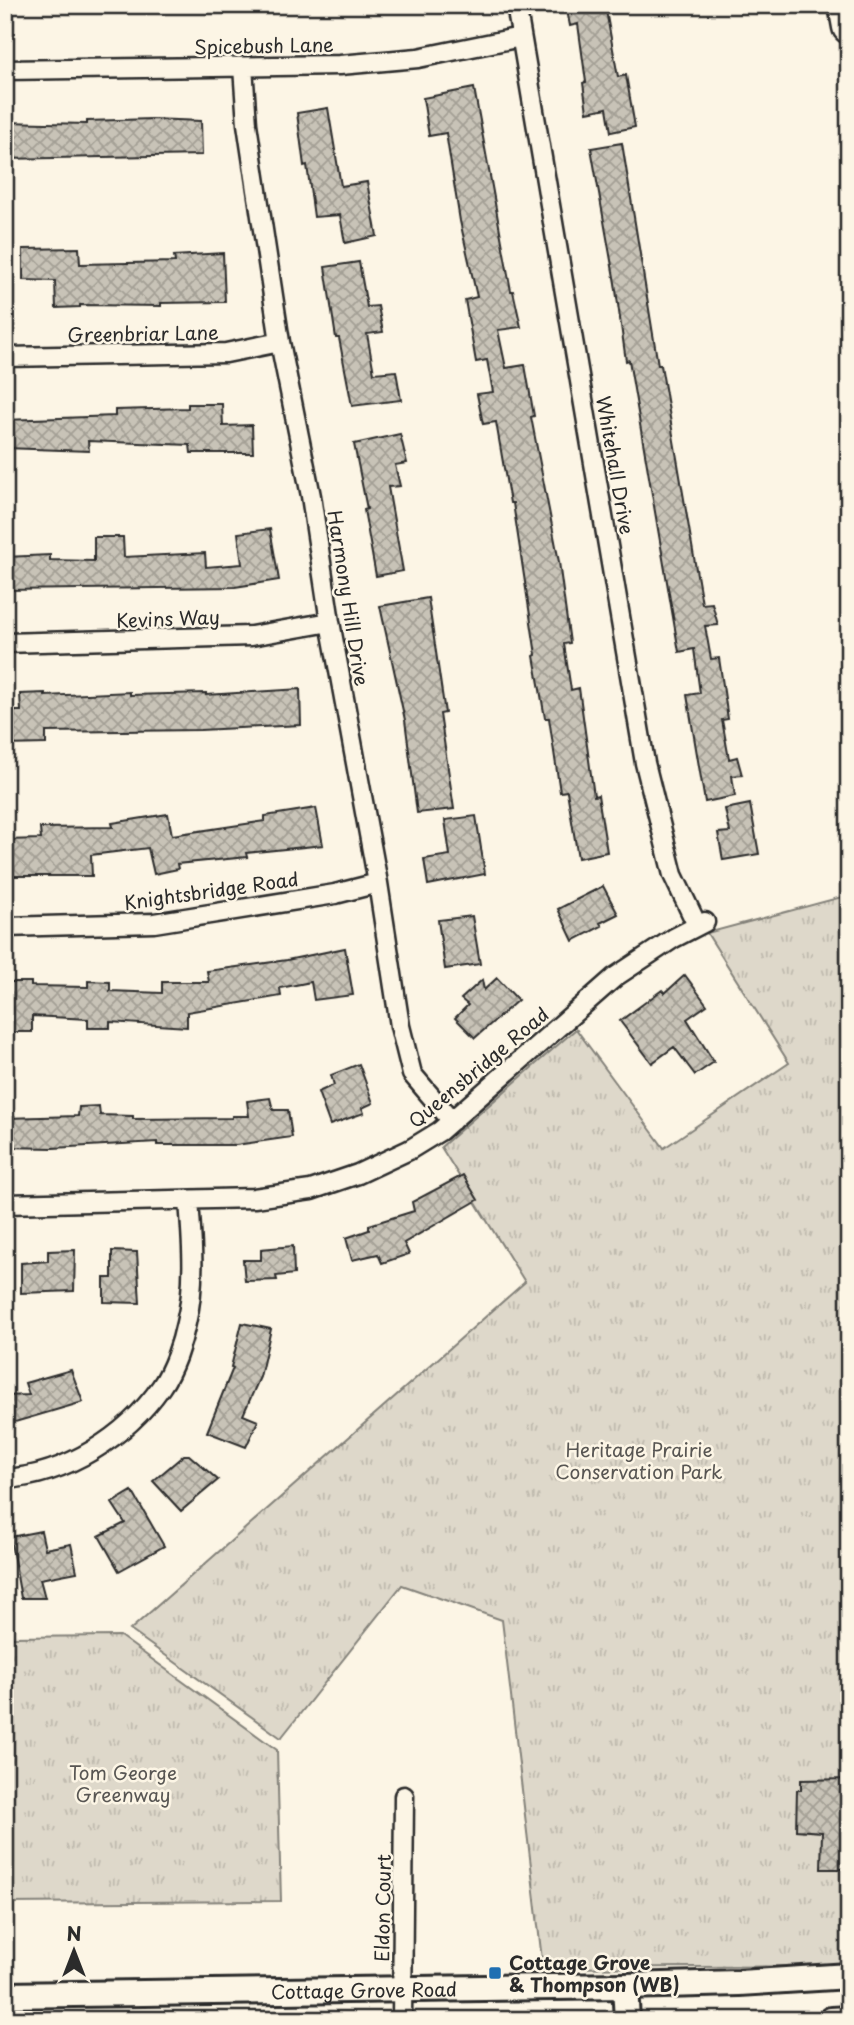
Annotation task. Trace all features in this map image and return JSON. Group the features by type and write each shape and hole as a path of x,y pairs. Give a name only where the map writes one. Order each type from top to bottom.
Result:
{"highway":[{"path":"845,5 849,27"}],"main road":[{"name":"Cottage Grove Road","path":"5,1995 625,1986 849,1976"},
{"path":"625,1986 627,2020"},
{"path":"831,2020 849,2019"}],"street":[{"name":"Whitehall Drive","path":"516,5 645,763 673,876 701,924"},
{"name":"Spicebush Lane","path":"5,70 340,65 418,58 521,37"},
{"name":"Harmony Hill Drive","path":"243,67 247,124 280,342 311,496 330,622 378,883 400,1026 412,1074 452,1121"},
{"name":"Greenbriar Lane","path":"5,357 226,353 280,342"},
{"name":"Kevins Way","path":"5,643 251,636 330,622"},
{"name":"Knightsbridge Road","path":"5,927 154,923 335,894 378,883"},
{"name":"Queensbridge Road","path":"5,1204 254,1198 311,1190 358,1174 409,1150 452,1121 615,977 701,924"},
{"path":"5,1479 62,1466 104,1445 161,1387 186,1323 192,1257 189,1201"},
{"name":"Eldon Court","path":"402,2020 404,1796"}],"green space":[{"name":"Heritage Prairie Conservation Park","path":"849,895 849,1966 543,1968 502,1620 402,1585 281,1738 130,1630 525,1282 441,1147 576,1029 664,1148 789,1063 707,933"},
{"name":"Tom George Greenway","path":"120,1636 277,1750 281,1901 5,1903 5,1637"}],"building":[{"path":"566,5 605,5 618,77 626,75 635,127 611,132 607,108 587,112 578,24 570,26"},
{"path":"474,88 511,291 521,327 498,330 506,368 525,365 534,416 531,417 559,562 570,643 564,644 571,690 579,688 594,796 598,795 607,852 578,858 567,791 560,792 549,718 545,718 513,503 510,503 496,422 483,424 477,394 493,392 487,360 476,362 465,300 477,297 460,221 446,133 429,136 423,98"},
{"path":"328,108 341,186 367,182 377,236 345,243 340,215 314,217 297,113"},
{"path":"87,121 201,121 202,155 5,159 5,122 87,124"},
{"path":"622,143 658,365 661,365 702,604 712,603 718,625 705,626 711,659 719,658 728,719 722,720 729,759 737,757 742,775 732,776 735,796 705,802 687,695 700,693 694,649 679,652 629,360 626,361 591,148"},
{"path":"79,248 80,264 175,262 174,256 223,253 225,302 161,303 161,306 80,305 56,308 55,281 23,280 23,249"},
{"path":"359,262 367,307 378,306 383,332 367,334 374,373 396,371 401,400 352,406 339,338 336,338 325,267"},
{"path":"188,404 222,404 223,426 252,425 253,453 191,453 190,445 88,441 89,451 5,448 5,420 115,416 115,410 188,408"},
{"path":"400,434 407,463 395,465 400,486 388,487 403,571 376,576 364,510 367,509 354,444"},
{"path":"270,529 279,580 235,587 5,590 5,557 50,555 50,560 94,561 94,537 123,537 124,557 205,553 206,567 242,564 238,533"},
{"path":"428,598 445,713 440,714 454,809 417,813 405,720 380,606"},
{"path":"300,689 301,725 200,730 46,732 46,744 5,745 5,711 21,711 20,694 45,693 45,696 130,692 130,695 206,695"},
{"path":"750,804 759,854 723,860 718,833 730,832 725,809"},
{"path":"316,808 323,845 177,864 178,869 154,874 148,848 91,855 92,876 5,876 5,840 41,839 40,828 113,827 112,823 168,814 172,835 265,821 265,816"},
{"path":"476,816 485,874 428,885 424,859 450,855 445,820"},
{"path":"603,886 618,914 573,941 558,909"},
{"path":"472,916 480,964 445,969 438,920"},
{"path":"345,948 353,995 314,1000 311,982 280,988 281,996 187,1012 187,1027 110,1022 110,1028 88,1028 88,1019 32,1016 32,1032 5,1032 5,982 31,982 31,986 88,987 88,981 110,982 110,991 162,993 162,982 209,982 207,971 287,960"},
{"path":"685,975 707,1005 687,1019 714,1062 695,1075 674,1047 652,1063 620,1021 662,990 665,993"},
{"path":"497,978 518,1000 475,1038 455,1018 468,1005 461,999 482,980 484,990"},
{"path":"359,1064 373,1103 362,1108 364,1113 330,1125 318,1092 334,1085 331,1075"},
{"path":"270,1098 273,1110 288,1110 292,1137 236,1145 157,1145 157,1142 53,1148 5,1147 5,1118 78,1116 79,1107 99,1106 100,1115 133,1116 133,1119 232,1118 249,1116 247,1101"},
{"path":"463,1175 478,1200 404,1243 409,1254 382,1263 378,1254 352,1260 346,1238 369,1230 369,1225 414,1211 412,1202"},
{"path":"293,1246 294,1274 276,1276 277,1280 245,1281 243,1260 261,1260 261,1249"},
{"path":"75,1250 74,1291 21,1293 21,1263 48,1261 48,1251"},
{"path":"112,1251 137,1252 140,1303 104,1302 104,1278 112,1278"},
{"path":"242,1323 271,1329 260,1377 243,1415 258,1421 246,1447 207,1432 233,1368 231,1367"},
{"path":"71,1370 83,1402 5,1425 5,1396 29,1395 25,1383"},
{"path":"184,1455 189,1455 218,1480 181,1511 153,1481"},
{"path":"132,1491 164,1546 119,1571 99,1536 125,1523 112,1503"},
{"path":"41,1531 45,1549 71,1544 77,1572 40,1579 45,1598 21,1598 10,1537"},
{"path":"849,1779 849,1869 821,1869 822,1832 796,1830 797,1790 801,1790 801,1780"}],"place":[{"name":"Cottage Grove & Thompson (WB)","path":"495,1973"}]}
